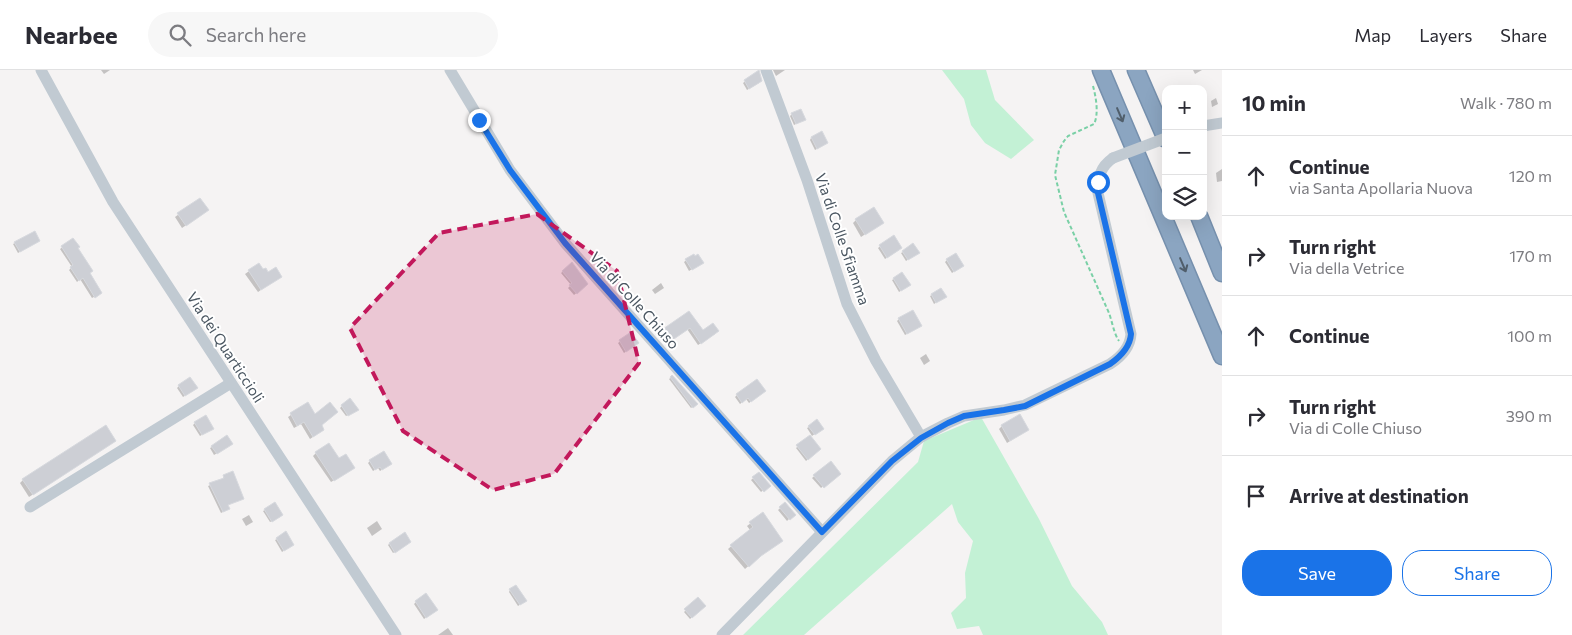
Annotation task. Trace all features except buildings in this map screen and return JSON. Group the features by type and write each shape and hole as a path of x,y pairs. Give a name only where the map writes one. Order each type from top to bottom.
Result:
{"highway":[{"path":"1136,70 1162,130"},
{"path":"1097,75 1222,356"},
{"path":"1201,220 1222,273"}],"street":[{"name":"Via dei Quarticcioli","path":"40,70 113,202 396,635"},
{"name":"Via di Colle Chiuso","path":"450,70 510,170 565,243 822,532"},
{"name":"Via di Colle Sfiamma","path":"766,70 807,180 847,304 876,361 921,438"},
{"path":"1207,125 1222,123"},
{"path":"722,635 892,461 921,438 964,416 1025,406 1110,364 1127,349 1131,340 1131,334 1098,193 1098,182 1100,172 1105,164 1113,158 1162,140"},
{"path":"30,507 231,384"}],"path":[{"path":"1097,75 1096,120 1094,124 1068,136 1064,140 1059,150 1056,165 1056,182 1064,212 1109,312 1116,337 1127,349"}],"highlighted area":[{"path":"537,214 617,271 639,363 554,474 493,490 403,431 350,328 439,233"}],"green space":[{"path":"942,70 986,70 995,100 1034,140 1011,159 985,143 971,125 964,99"},
{"path":"981,417 1039,519 1072,586 1102,622 1108,635 983,635 979,626 957,629 951,613 966,598 965,573 973,541 958,522 952,504 804,635 743,635 918,462 924,441"}],"route":[{"path":"479,120 510,170 565,243 822,532 892,461 921,438 964,416 1025,406 1110,364 1127,349 1131,340 1131,334 1098,193 1098,182"}]}
